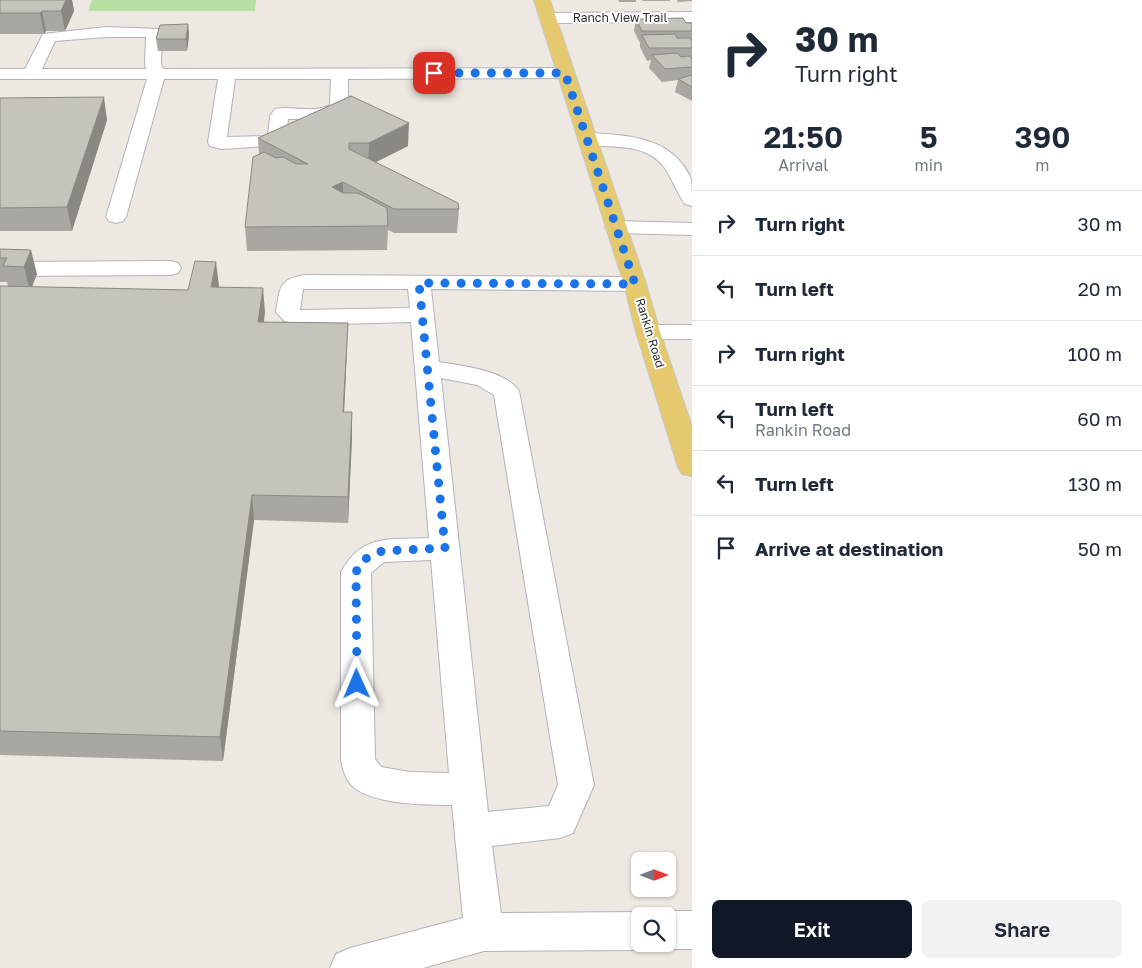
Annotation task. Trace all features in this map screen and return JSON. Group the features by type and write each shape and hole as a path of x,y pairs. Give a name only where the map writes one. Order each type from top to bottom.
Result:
{"main road":[{"name":"Rankin Road","path":"545,9 635,284 648,332 692,467"}],"street":[{"name":"Ranch View Trail","path":"545,9 692,17"},
{"path":"31,75 49,37 106,32 154,32 153,64 157,74 116,217"},
{"path":"227,74 217,142 222,144 273,141 277,139 279,116 281,113 281,73"},
{"path":"281,113 325,114 334,111 338,108 340,73"},
{"path":"0,74 565,73"},
{"path":"586,139 628,141 661,152 684,181 692,200"},
{"path":"616,227 692,229"},
{"path":"0,269 170,268"},
{"path":"422,314 303,318 292,316 288,312 291,287 297,283 635,284"},
{"path":"419,283 476,871 484,932"},
{"path":"648,332 692,332"},
{"path":"427,367 484,379 506,391 576,785 560,822 473,831"},
{"path":"445,548 382,551 363,560 356,572 358,759 362,772 375,782 391,786 468,789"},
{"path":"676,930 692,930"},
{"path":"350,968 484,932 631,931"}],"green space":[{"path":"92,0 256,0 255,11 88,11"}],"building":[{"path":"0,0 66,0 61,11 0,13"},
{"path":"683,18 686,23 692,23 692,31 642,31 636,19"},
{"path":"188,24 186,39 156,39 160,25"},
{"path":"675,34 677,38 690,38 692,48 649,48 642,35"},
{"path":"677,53 681,57 689,56 692,59 692,67 665,69 652,55"},
{"path":"692,75 692,87 678,79"},
{"path":"351,96 409,123 369,143 349,143 349,149 458,203 459,209 394,209 343,182 332,187 343,193 358,193 387,208 388,226 245,227 253,157 264,152 276,158 283,157 296,164 308,164 258,138"},
{"path":"104,97 67,207 0,208 0,98"},
{"path":"0,249 31,250 24,267 3,266 7,258 0,258"},
{"path":"195,261 216,262 211,287 263,288 258,322 348,323 343,412 352,412 348,497 252,495 220,737 0,731 0,286 188,290"}],"route":[{"path":"357,684 356,572 363,560 373,553 382,551 445,548 419,283 635,284 565,73 434,73"}]}
